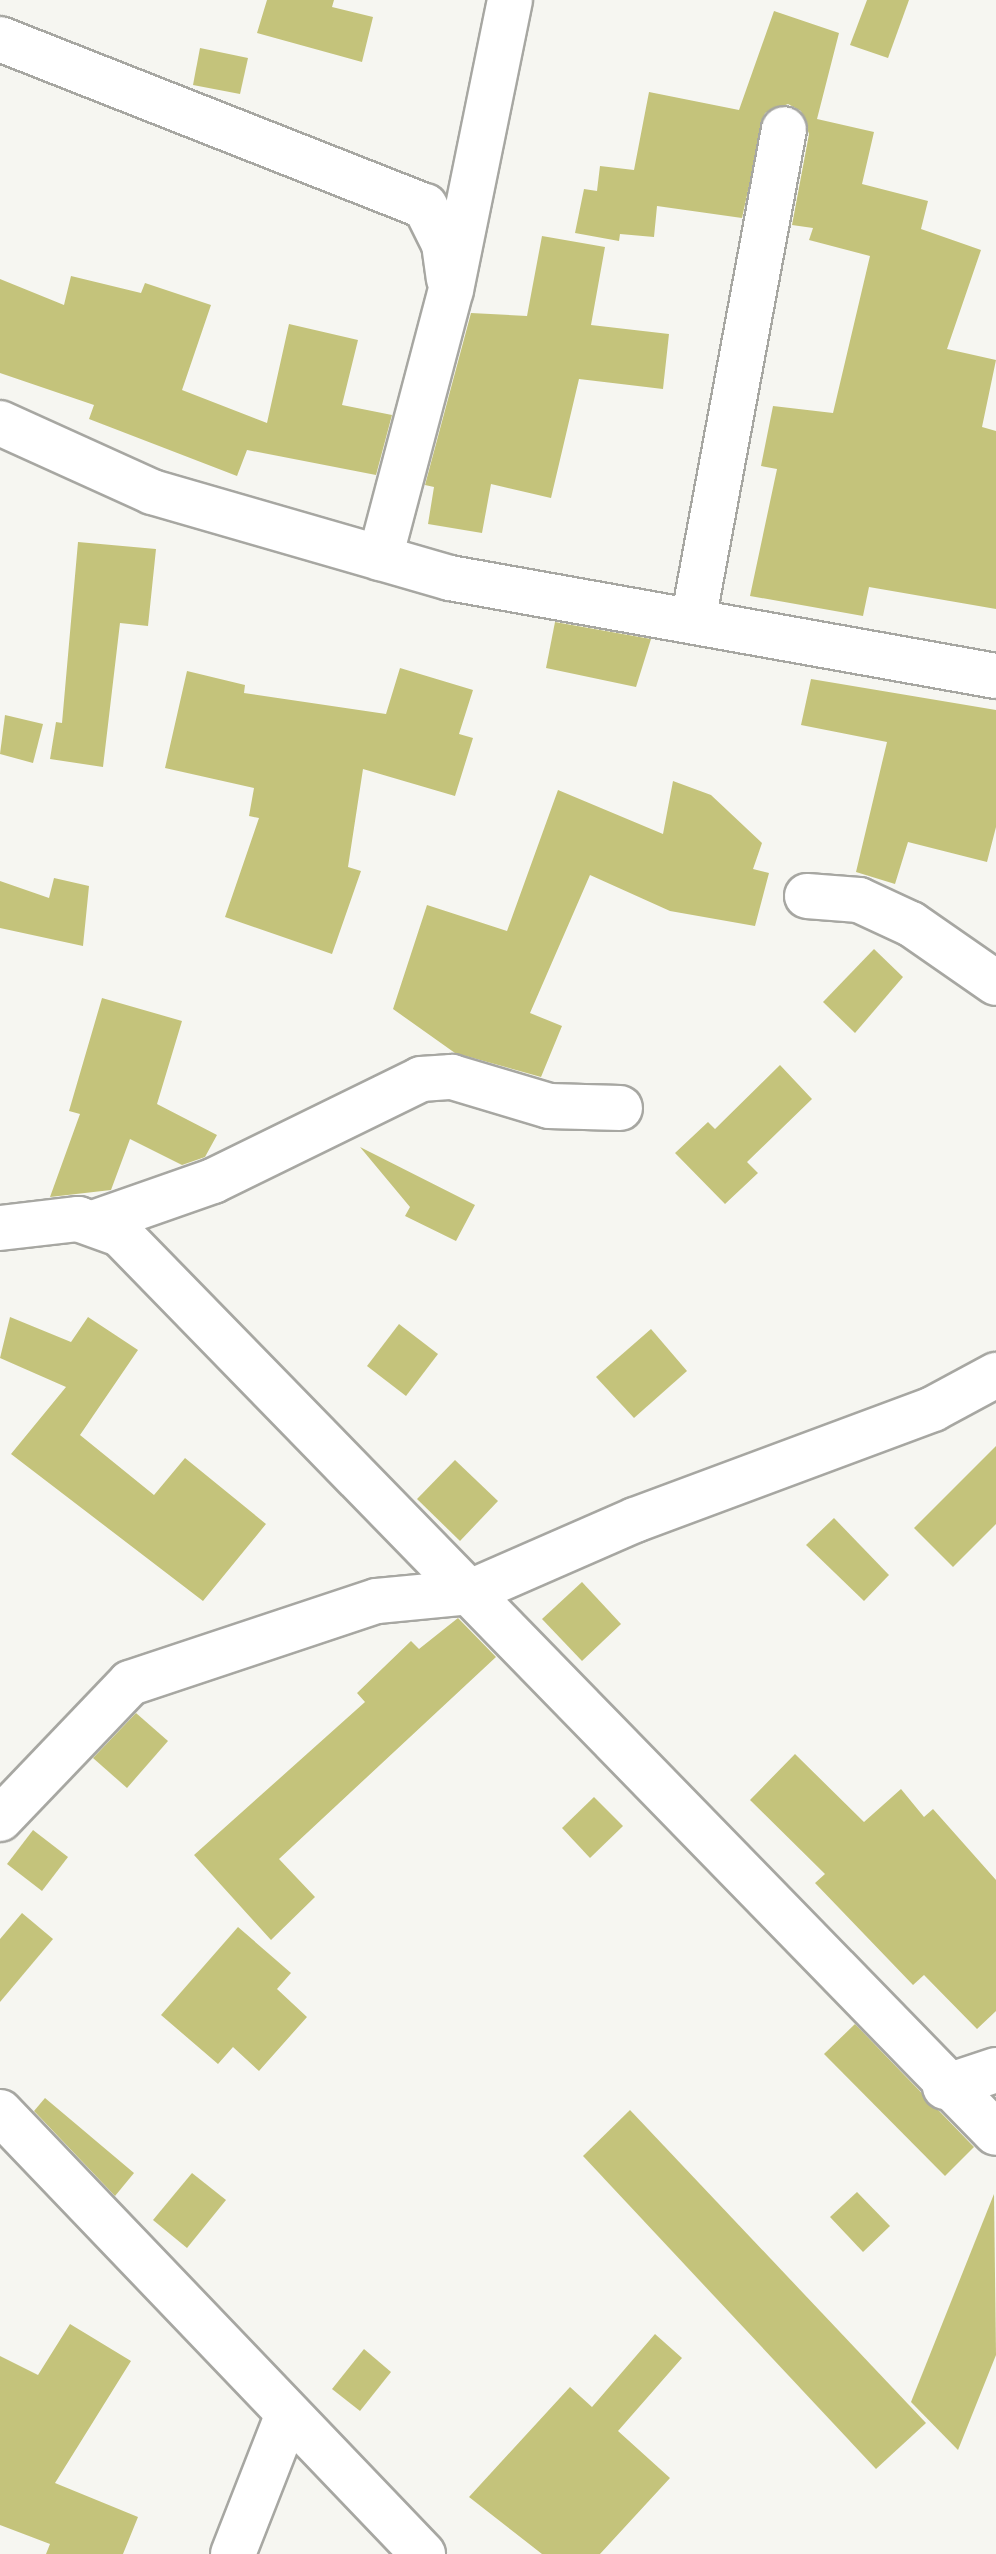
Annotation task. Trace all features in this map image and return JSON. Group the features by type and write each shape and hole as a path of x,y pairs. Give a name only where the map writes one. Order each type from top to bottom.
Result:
{"street":[{"path":"380,558 451,290 510,0"},
{"path":"0,39 425,206 444,244 451,290"},
{"path":"693,621 784,129"},
{"path":"8,433 152,492 380,558 693,621 996,676"},
{"path":"807,896 859,900 911,924 996,983"},
{"path":"0,1228 96,1222 213,1181 421,1079 452,1077 549,1106 620,1108"},
{"path":"96,1222 120,1234 470,1592 945,2087 996,2133"},
{"path":"0,1819 130,1683 377,1601 470,1592 635,1520 933,1409 996,1375"},
{"path":"945,2087 996,2070"},
{"path":"0,2112 287,2416 423,2554"},
{"path":"233,2554 287,2416"}],"building":[{"path":"267,0 334,0 332,7 373,17 362,62 257,33"},
{"path":"867,0 909,0 888,58 850,45"},
{"path":"774,11 839,33 817,119 874,132 862,184 928,201 921,229 981,250 947,349 996,360 982,427 996,431 996,609 869,587 863,616 750,596 777,469 761,466 773,406 833,413 870,256 809,240 813,228 792,225 809,134 801,111 788,104 765,113 742,218 657,206 654,237 620,234 619,241 575,233 584,189 597,191 600,166 634,170 649,92 739,110"},
{"path":"200,48 248,58 240,94 193,85"},
{"path":"542,236 605,247 591,325 669,334 663,389 579,379 551,498 491,484 482,533 428,524 434,487 425,485 471,313 527,316"},
{"path":"71,276 141,293 145,283 211,305 182,390 267,423 289,324 358,340 342,405 392,415 376,475 247,450 237,476 89,419 94,405 0,373 0,279 64,305"},
{"path":"78,542 156,549 148,626 120,623 103,767 50,759 56,722 62,723"},
{"path":"555,622 651,639 636,687 546,668"},
{"path":"400,668 473,690 459,734 473,738 455,796 363,769 348,867 361,871 332,954 225,917 259,818 249,816 254,788 165,768 187,671 245,685 244,693 386,714"},
{"path":"811,679 996,710 996,827 987,862 908,842 895,884 856,872 887,742 801,725"},
{"path":"5,715 43,724 33,763 0,754"},
{"path":"673,781 711,795 762,843 753,869 769,873 755,926 670,911 590,875 530,1013 562,1026 541,1077 455,1053 393,1009 427,905 507,931 558,790 663,834"},
{"path":"54,878 89,886 83,946 0,928 0,881 49,898"},
{"path":"874,949 903,977 855,1033 823,1002"},
{"path":"102,998 182,1021 157,1104 217,1135 205,1157 182,1165 130,1139 111,1190 50,1197 80,1114 69,1111"},
{"path":"780,1065 812,1099 747,1162 758,1173 725,1204 675,1153 708,1122 715,1129"},
{"path":"360,1147 475,1205 456,1241 405,1216 410,1207"},
{"path":"10,1317 71,1342 88,1317 138,1350 80,1435 154,1495 185,1458 266,1524 203,1601 11,1454 66,1387 0,1358"},
{"path":"399,1324 438,1354 406,1396 367,1366"},
{"path":"651,1329 687,1371 634,1418 596,1377"},
{"path":"996,1446 996,1524 953,1567 914,1528"},
{"path":"455,1460 498,1501 460,1541 417,1499"},
{"path":"834,1518 889,1575 864,1601 806,1545"},
{"path":"582,1582 621,1624 582,1661 542,1619"},
{"path":"458,1618 496,1657 279,1859 315,1897 271,1940 194,1855 365,1702 357,1693 411,1641 419,1649"},
{"path":"136,1713 168,1741 127,1788 93,1758"},
{"path":"795,1754 864,1822 901,1789 924,1817 933,1809 996,1880 996,2011 977,2029 924,1975 913,1985 815,1883 825,1874 750,1800"},
{"path":"594,1797 623,1826 590,1858 562,1828"},
{"path":"33,1830 68,1857 42,1891 7,1864"},
{"path":"22,1913 53,1939 0,2002 0,1939"},
{"path":"238,1927 291,1973 277,1989 307,2017 259,2071 233,2047 218,2064 161,2015"},
{"path":"855,2024 974,2147 945,2176 824,2054"},
{"path":"45,2098 134,2173 115,2196 34,2111"},
{"path":"630,2110 926,2423 876,2469 583,2156"},
{"path":"192,2173 226,2200 187,2248 153,2220"},
{"path":"857,2192 890,2226 863,2252 830,2217"},
{"path":"994,2194 996,2355 958,2450 911,2402"},
{"path":"70,2324 131,2361 55,2483 138,2517 123,2554 46,2554 50,2544 0,2525 0,2356 38,2375"},
{"path":"655,2334 682,2358 618,2431 670,2478 600,2554 542,2554 469,2497 570,2387 592,2407"},
{"path":"364,2349 391,2372 360,2411 332,2389"}]}
